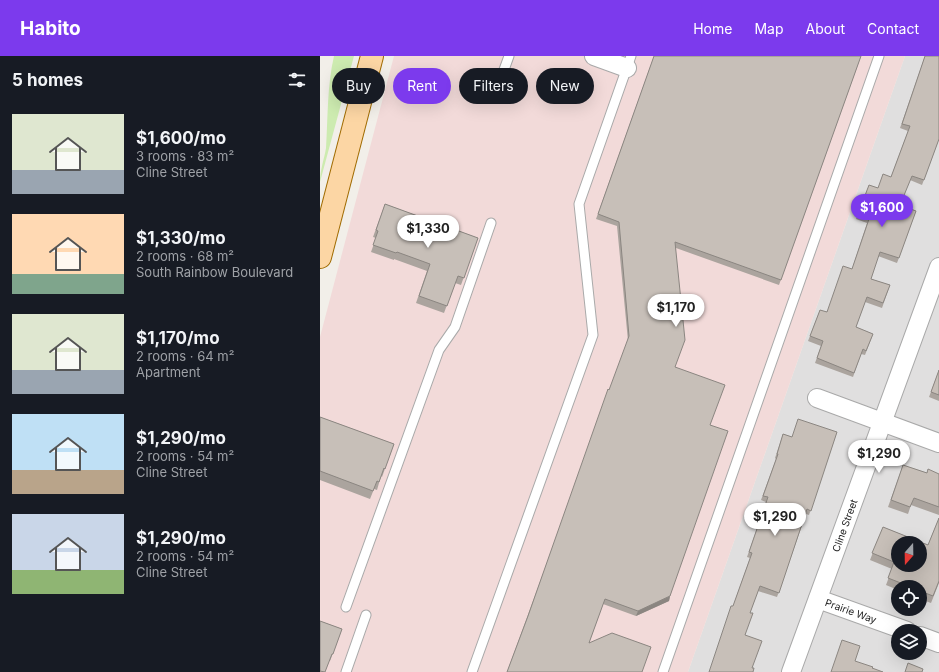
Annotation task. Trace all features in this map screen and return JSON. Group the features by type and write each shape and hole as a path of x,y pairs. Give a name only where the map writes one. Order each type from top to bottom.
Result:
{"main road":[{"path":"320,257 372,56"}],"street":[{"path":"594,56 629,62"},
{"name":"Cline Street","path":"791,672 939,267"},
{"path":"817,398 939,443"},
{"name":"Prairie Way","path":"818,599 891,625"},
{"path":"927,639 939,643"}],"lane":[{"path":"505,68 509,56"},
{"path":"663,672 879,56"},
{"path":"472,672 593,335 579,204 629,62"},
{"path":"346,607 439,350 455,327 491,223"},
{"path":"346,672 366,615"}],"shaded area":[{"path":"394,56 905,56 688,672 320,672 320,337 381,104 385,104 385,90"},
{"path":"905,56 939,56 939,672 688,672"}],"green space":[{"path":"334,56 354,56 351,68 332,68 332,104 341,104 320,182 321,169 326,148 329,90 332,67"}],"building":[{"path":"654,56 861,56 781,280 675,242 685,340 675,367 725,385 710,425 728,431 670,596 638,611 605,599 589,643 612,633 651,647 642,672 507,672 608,389 609,390 629,336 619,222 598,214"},
{"path":"925,56 939,56 939,139 924,180 912,176 900,205 916,211 899,258 880,252 871,279 890,285 883,303 867,297 856,327 873,334 866,351 863,349 854,373 817,358 823,341 810,336 820,310 827,312 843,266 852,269 869,219 858,214 869,185 878,188 883,174 891,177 910,126 902,124"},
{"path":"385,204 478,238 464,278 458,276 447,306 419,296 430,264 373,245 378,231 376,230"},
{"path":"939,370 939,395 931,392"},
{"path":"320,417 394,444 385,469 384,468 379,482 377,481 373,491 320,471"},
{"path":"798,419 837,432 811,511 807,509 779,593 760,586 750,613 753,613 745,635 762,641 752,668 754,668 753,672 709,672 731,606 733,606 752,553 749,552 768,497 763,496 778,454 783,434 792,437"},
{"path":"903,465 927,473 928,469 939,474 939,507 914,498 910,507 891,500"},
{"path":"939,518 939,581 933,596 927,594 927,580 893,580 888,578 891,570 891,572 927,572 927,545"},
{"path":"883,527 906,536 891,536 891,561 872,553"},
{"path":"320,621 342,629 325,672 320,671"},
{"path":"842,640 860,646 855,661 883,672 831,672"},
{"path":"908,663 923,669 922,672 905,672"}]}
